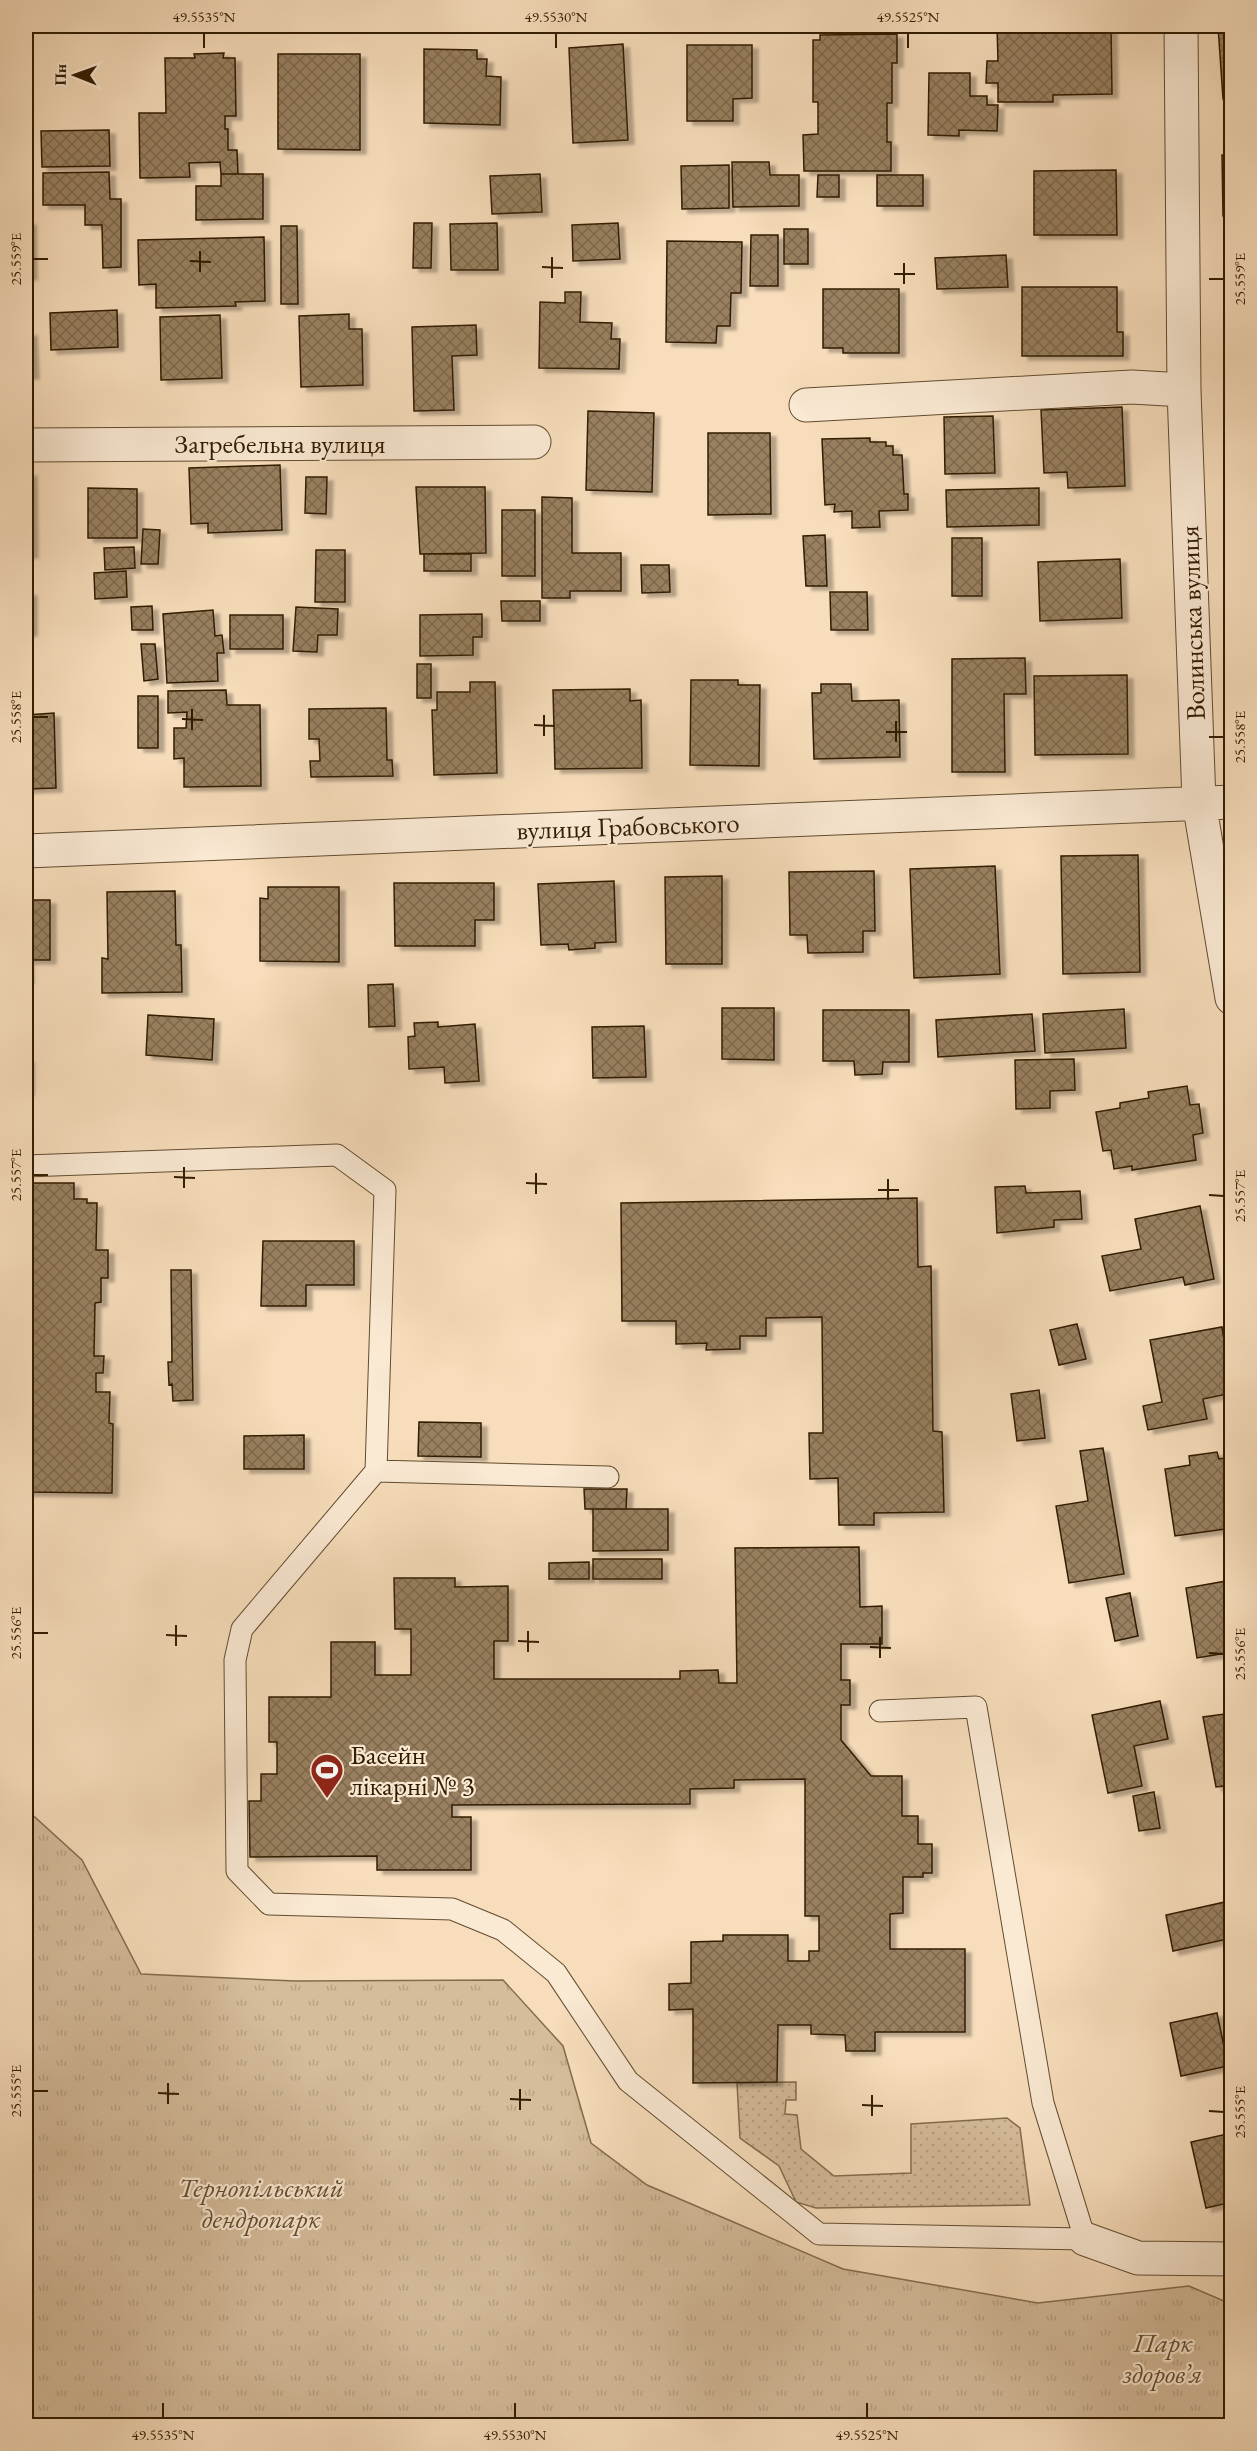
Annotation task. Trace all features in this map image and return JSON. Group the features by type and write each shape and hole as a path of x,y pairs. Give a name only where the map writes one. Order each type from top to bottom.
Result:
{"street":[{"name":"Волинська вулиця","path":"1181,26 1184,390 1199,802 1232,998"},
{"path":"806,405 1132,387 1184,390"},
{"name":"Загребельна вулиця","path":"26,445 534,442"},
{"name":"вулиця Грабовського","path":"26,851 1232,802"},
{"path":"1085,2238 1138,2258 1232,2259"}],"lane":[{"path":"26,1167 337,1155 385,1190 376,1471 243,1629 235,1660 237,1870 269,1904 452,1909 503,1930 556,1973 628,2081 819,2234 1085,2238 1042,2103 975,1707 880,1711"},
{"path":"376,1471 608,1477"}],"green space":[{"name":"Тернопільський дендропарк","path":"26,1809 82,1860 141,1974 295,1981 503,1980 563,2046 591,2143 647,2185 843,2269 1038,2303 1189,2286 1231,2304 1231,2425 26,2425"},
{"path":"796,2082 796,2100 786,2100 785,2114 797,2115 801,2149 834,2176 911,2173 911,2124 1007,2118 1020,2128 1030,2205 816,2208 796,2202 779,2166 740,2138 737,2083"}],"building":[{"path":"997,26 1111,26 1112,94 1053,95 1053,102 998,102 998,83 986,83 987,61 998,61"},
{"path":"1218,26 1232,26 1232,99 1223,99"},
{"path":"897,34 897,63 892,63 892,103 887,103 887,142 891,142 891,171 804,171 803,135 818,134 818,102 813,102 813,40 820,40 820,35"},
{"path":"623,44 628,140 573,143 569,48"},
{"path":"687,45 752,45 752,98 733,99 733,121 687,121"},
{"path":"424,49 477,50 477,59 487,59 486,76 501,77 500,125 424,123"},
{"path":"224,53 223,58 235,58 236,116 225,116 225,129 228,129 228,150 237,150 238,174 221,174 220,162 189,163 190,177 140,178 139,113 166,113 165,58 195,58 194,54"},
{"path":"278,54 360,54 360,150 278,149"},
{"path":"929,73 970,73 970,96 987,96 987,105 998,105 997,131 959,130 959,136 928,135"},
{"path":"109,130 110,166 42,167 41,131"},
{"path":"1222,155 1232,155 1232,215 1223,216"},
{"path":"732,162 769,162 770,175 799,175 799,206 733,207"},
{"path":"729,165 729,208 682,209 681,166"},
{"path":"1116,170 1117,235 1034,235 1034,171"},
{"path":"109,172 110,199 121,199 121,267 103,268 102,225 85,225 85,205 43,205 43,173"},
{"path":"221,174 263,174 263,219 196,220 196,186 221,186"},
{"path":"540,174 542,212 492,214 490,176"},
{"path":"818,175 839,175 839,197 817,197"},
{"path":"877,175 923,175 923,206 877,206"},
{"path":"30,221 31,276 26,276 26,222"},
{"path":"414,223 432,223 431,268 413,268"},
{"path":"497,223 498,270 451,270 450,224"},
{"path":"618,223 620,259 573,261 572,225"},
{"path":"281,226 297,226 298,304 281,304"},
{"path":"784,229 808,229 808,264 784,264"},
{"path":"751,235 778,235 778,286 750,286"},
{"path":"264,237 265,301 235,302 236,306 156,308 156,284 139,285 138,240"},
{"path":"667,241 742,242 741,293 731,293 730,326 717,326 716,343 666,342"},
{"path":"1006,255 1008,287 937,289 935,258"},
{"path":"1022,287 1117,287 1117,332 1123,332 1123,356 1022,356"},
{"path":"823,289 899,289 899,353 843,353 843,348 823,348"},
{"path":"1226,290 1232,290 1232,353 1228,353"},
{"path":"565,292 581,292 580,322 612,323 611,339 620,339 619,369 539,368 540,302 565,303"},
{"path":"117,310 118,347 51,350 50,313"},
{"path":"349,314 349,329 362,329 363,385 301,387 299,316"},
{"path":"220,315 222,378 161,380 160,317"},
{"path":"476,325 477,355 452,356 454,410 414,411 412,327"},
{"path":"31,332 33,375 26,375 26,333"},
{"path":"1122,407 1125,486 1068,488 1067,472 1044,473 1041,410"},
{"path":"588,411 654,413 652,492 586,490"},
{"path":"993,416 995,473 945,474 944,417"},
{"path":"708,433 770,433 771,514 708,515"},
{"path":"870,438 870,442 886,442 886,446 893,446 893,455 902,455 904,494 908,494 908,510 879,511 880,527 852,528 852,511 834,512 835,504 825,505 822,439"},
{"path":"280,465 282,530 208,533 208,523 191,524 189,468"},
{"path":"31,472 32,554 26,554 26,473"},
{"path":"306,477 327,477 326,514 305,513"},
{"path":"416,487 485,487 486,553 420,554"},
{"path":"88,488 137,489 137,538 88,538"},
{"path":"1039,488 1039,525 947,527 946,490"},
{"path":"542,497 572,498 572,553 621,553 621,591 570,591 570,598 542,598"},
{"path":"502,510 535,510 535,576 502,576"},
{"path":"143,529 160,530 158,564 141,564"},
{"path":"825,535 827,586 806,586 803,536"},
{"path":"952,538 982,538 982,596 952,596"},
{"path":"134,547 135,568 105,570 104,548"},
{"path":"316,550 345,550 345,602 315,602"},
{"path":"424,554 471,554 471,571 424,571"},
{"path":"1120,559 1122,618 1040,621 1038,562"},
{"path":"641,565 669,565 670,592 642,593"},
{"path":"126,571 127,597 95,599 94,573"},
{"path":"26,592 31,592 31,632 26,632"},
{"path":"830,592 867,592 868,630 831,630"},
{"path":"501,601 540,601 540,621 502,621"},
{"path":"152,606 153,630 132,630 131,607"},
{"path":"296,607 338,609 337,635 318,635 317,652 293,651"},
{"path":"213,610 215,636 222,635 224,653 217,653 218,681 167,683 163,614"},
{"path":"482,614 482,637 473,637 473,655 420,656 420,615"},
{"path":"230,615 283,615 283,649 230,649"},
{"path":"141,644 155,644 158,679 144,681"},
{"path":"1025,658 1026,694 1004,694 1005,772 952,772 952,659"},
{"path":"417,664 431,664 431,698 417,698"},
{"path":"1127,675 1128,754 1035,755 1034,676"},
{"path":"691,680 738,680 738,685 760,685 759,766 690,765"},
{"path":"470,682 495,682 497,773 434,775 432,710 437,710 437,692 470,692"},
{"path":"821,684 851,684 852,701 899,700 900,757 814,759 812,693 821,693"},
{"path":"630,689 630,701 641,700 642,768 555,769 553,690"},
{"path":"226,690 227,705 260,705 261,786 184,787 184,758 174,759 174,728 186,728 187,712 168,713 168,691"},
{"path":"138,696 158,696 158,748 138,748"},
{"path":"386,708 387,760 392,760 393,776 311,777 310,761 320,761 319,739 309,739 309,709"},
{"path":"54,713 56,788 26,789 26,715"},
{"path":"1138,855 1140,972 1063,974 1061,856"},
{"path":"995,866 1000,974 914,978 910,869"},
{"path":"874,871 875,931 863,931 863,952 808,953 807,935 790,935 789,872"},
{"path":"722,876 722,964 666,964 665,877"},
{"path":"614,881 616,942 595,943 595,948 569,950 568,944 541,945 538,884"},
{"path":"394,883 494,883 494,920 475,920 475,946 395,946"},
{"path":"268,887 339,887 339,962 260,961 260,898 268,899"},
{"path":"175,891 176,945 181,945 182,992 102,993 102,958 108,959 107,892"},
{"path":"26,900 50,900 50,960 27,960 28,979 26,979"},
{"path":"393,984 395,1026 369,1027 368,985"},
{"path":"722,1008 774,1008 774,1060 722,1059"},
{"path":"1124,1009 1126,1048 1045,1053 1043,1014"},
{"path":"823,1010 909,1010 909,1062 883,1062 882,1074 855,1075 854,1061 823,1061"},
{"path":"1032,1014 1035,1051 938,1057 936,1020"},
{"path":"148,1015 214,1019 212,1060 146,1055"},
{"path":"438,1022 438,1027 475,1024 479,1081 445,1083 444,1067 409,1069 408,1037 415,1036 414,1023"},
{"path":"644,1026 646,1077 593,1078 592,1027"},
{"path":"26,1059 28,1059 28,1091 26,1091"},
{"path":"1074,1059 1075,1090 1050,1091 1050,1108 1016,1109 1015,1060"},
{"path":"1187,1086 1190,1105 1199,1104 1203,1133 1193,1135 1196,1160 1132,1170 1132,1166 1114,1169 1111,1150 1103,1151 1096,1112 1120,1108 1120,1103 1149,1098 1148,1092"},
{"path":"29,1183 74,1183 74,1199 87,1199 87,1203 97,1203 96,1250 108,1250 108,1278 101,1278 101,1302 95,1303 94,1356 104,1356 103,1373 96,1373 96,1392 110,1392 109,1423 113,1424 112,1493 26,1492 26,1195 29,1195"},
{"path":"1025,1186 1026,1193 1080,1191 1082,1219 1054,1220 1054,1227 997,1233 995,1187"},
{"path":"917,1198 918,1267 931,1266 933,1431 942,1432 944,1512 874,1513 874,1525 839,1525 838,1478 810,1479 809,1433 823,1433 822,1317 766,1318 766,1336 740,1336 740,1349 706,1350 707,1343 676,1344 676,1321 622,1321 621,1203"},
{"path":"1200,1206 1214,1279 1185,1285 1183,1277 1110,1291 1102,1256 1141,1249 1135,1219"},
{"path":"263,1241 354,1241 354,1285 306,1285 306,1306 261,1306"},
{"path":"171,1270 191,1270 193,1400 173,1401 172,1384 169,1385 168,1362 172,1362"},
{"path":"1077,1324 1086,1359 1059,1365 1050,1330"},
{"path":"1222,1327 1232,1393 1203,1399 1207,1419 1148,1430 1143,1406 1162,1402 1150,1340"},
{"path":"1039,1390 1045,1438 1017,1441 1011,1394"},
{"path":"419,1422 481,1423 481,1457 418,1456"},
{"path":"304,1435 304,1469 244,1469 244,1436"},
{"path":"1103,1448 1124,1574 1069,1583 1056,1506 1088,1501 1080,1451"},
{"path":"1217,1452 1219,1459 1232,1457 1232,1528 1175,1536 1165,1469 1190,1465 1189,1456"},
{"path":"584,1489 627,1489 626,1509 585,1509"},
{"path":"593,1509 668,1509 668,1550 593,1551"},
{"path":"859,1547 860,1607 882,1606 882,1644 841,1644 841,1680 850,1680 850,1705 841,1705 841,1740 871,1776 902,1776 902,1816 918,1816 918,1844 932,1844 932,1873 923,1873 923,1877 903,1877 903,1913 890,1914 890,1949 965,1949 965,2032 875,2032 875,2051 846,2051 845,2035 811,2034 811,2025 778,2025 777,2082 693,2083 693,2009 669,2010 669,1984 691,1983 691,1942 723,1941 723,1935 788,1935 788,1961 809,1961 809,1951 819,1951 819,1916 805,1916 805,1779 734,1780 734,1788 690,1789 690,1804 452,1805 452,1817 471,1817 471,1870 377,1870 377,1856 250,1857 249,1801 261,1801 261,1774 277,1774 277,1742 269,1742 269,1697 331,1697 331,1642 375,1642 375,1675 411,1675 411,1629 395,1629 394,1578 455,1578 455,1587 508,1586 508,1641 494,1641 494,1679 680,1679 680,1671 718,1670 719,1683 737,1683 735,1548"},
{"path":"593,1559 662,1559 662,1579 593,1579"},
{"path":"589,1562 589,1579 549,1579 549,1563"},
{"path":"1232,1580 1232,1652 1197,1658 1186,1588"},
{"path":"1130,1593 1138,1636 1115,1641 1106,1598"},
{"path":"1160,1701 1168,1739 1134,1746 1142,1786 1108,1793 1092,1715"},
{"path":"1232,1713 1232,1785 1216,1787 1203,1717"},
{"path":"1154,1792 1160,1828 1139,1831 1133,1796"},
{"path":"1225,1902 1232,1938 1173,1951 1166,1915"},
{"path":"1217,2013 1228,2066 1181,2076 1170,2023"},
{"path":"1232,2133 1232,2202 1206,2208 1191,2142"}],"place":[{"name":"Басейн лікарні № 3","path":"327,1799"}],"park label":[{"name":"Парк здоров’я","path":"1163,2358"}]}
